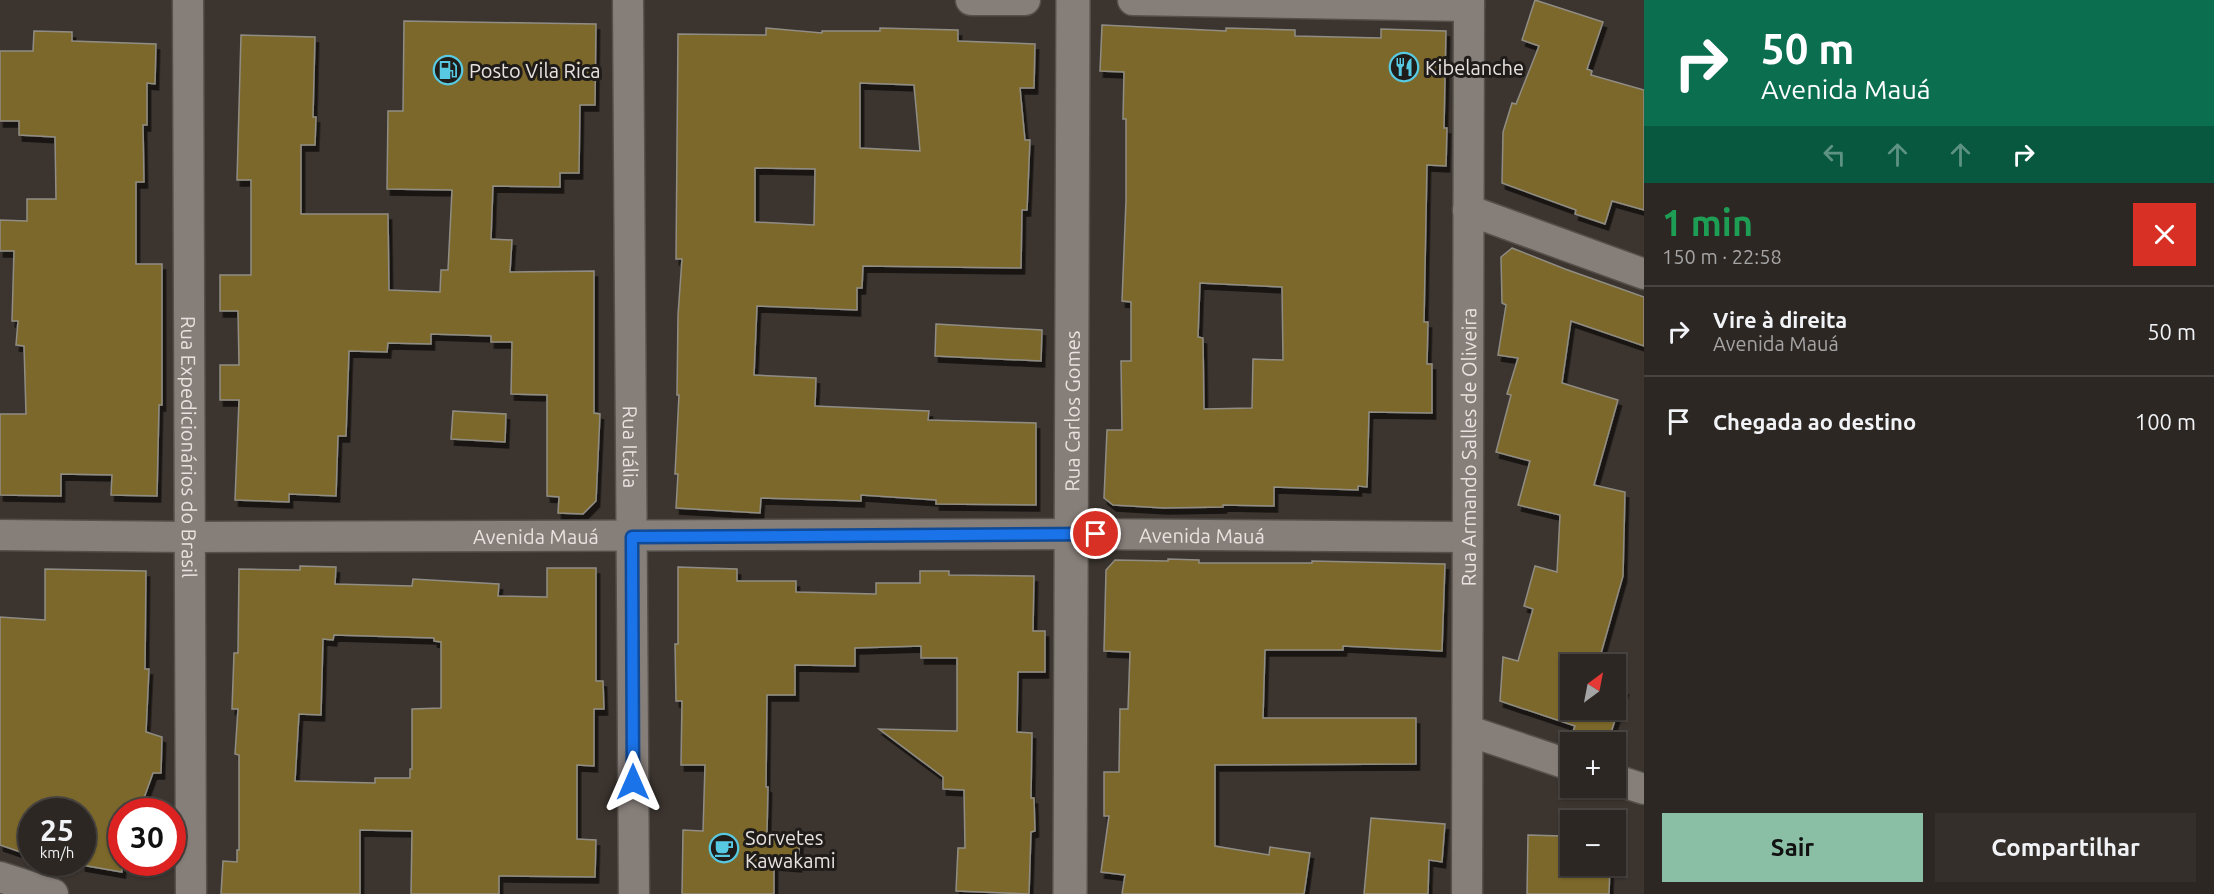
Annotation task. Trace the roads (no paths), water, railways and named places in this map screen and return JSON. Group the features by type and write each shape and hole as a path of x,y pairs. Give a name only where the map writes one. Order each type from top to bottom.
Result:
{"street":[{"name":"Rua Expedicionários do Brasil","path":"188,0 191,894"},
{"name":"Rua Itália","path":"628,0 634,894"},
{"path":"971,0 1025,0"},
{"name":"Rua Carlos Gomes","path":"1071,894 1072,0"},
{"path":"1133,0 1469,3"},
{"name":"Rua Armando Salles de Oliveira","path":"1467,894 1469,3"},
{"path":"1468,210 1644,274"},
{"name":"Avenida Mauá","path":"0,535 632,537 1073,534 1467,537"},
{"path":"1469,731 1560,762"},
{"path":"1626,783 1644,789"},
{"path":"0,877 53,894"}],"place":[{"name":"Kibelanche","path":"1404,67"},
{"name":"Posto Vila Rica","path":"448,70"},
{"name":"Sorvetes Kawakami","path":"724,848"}]}
